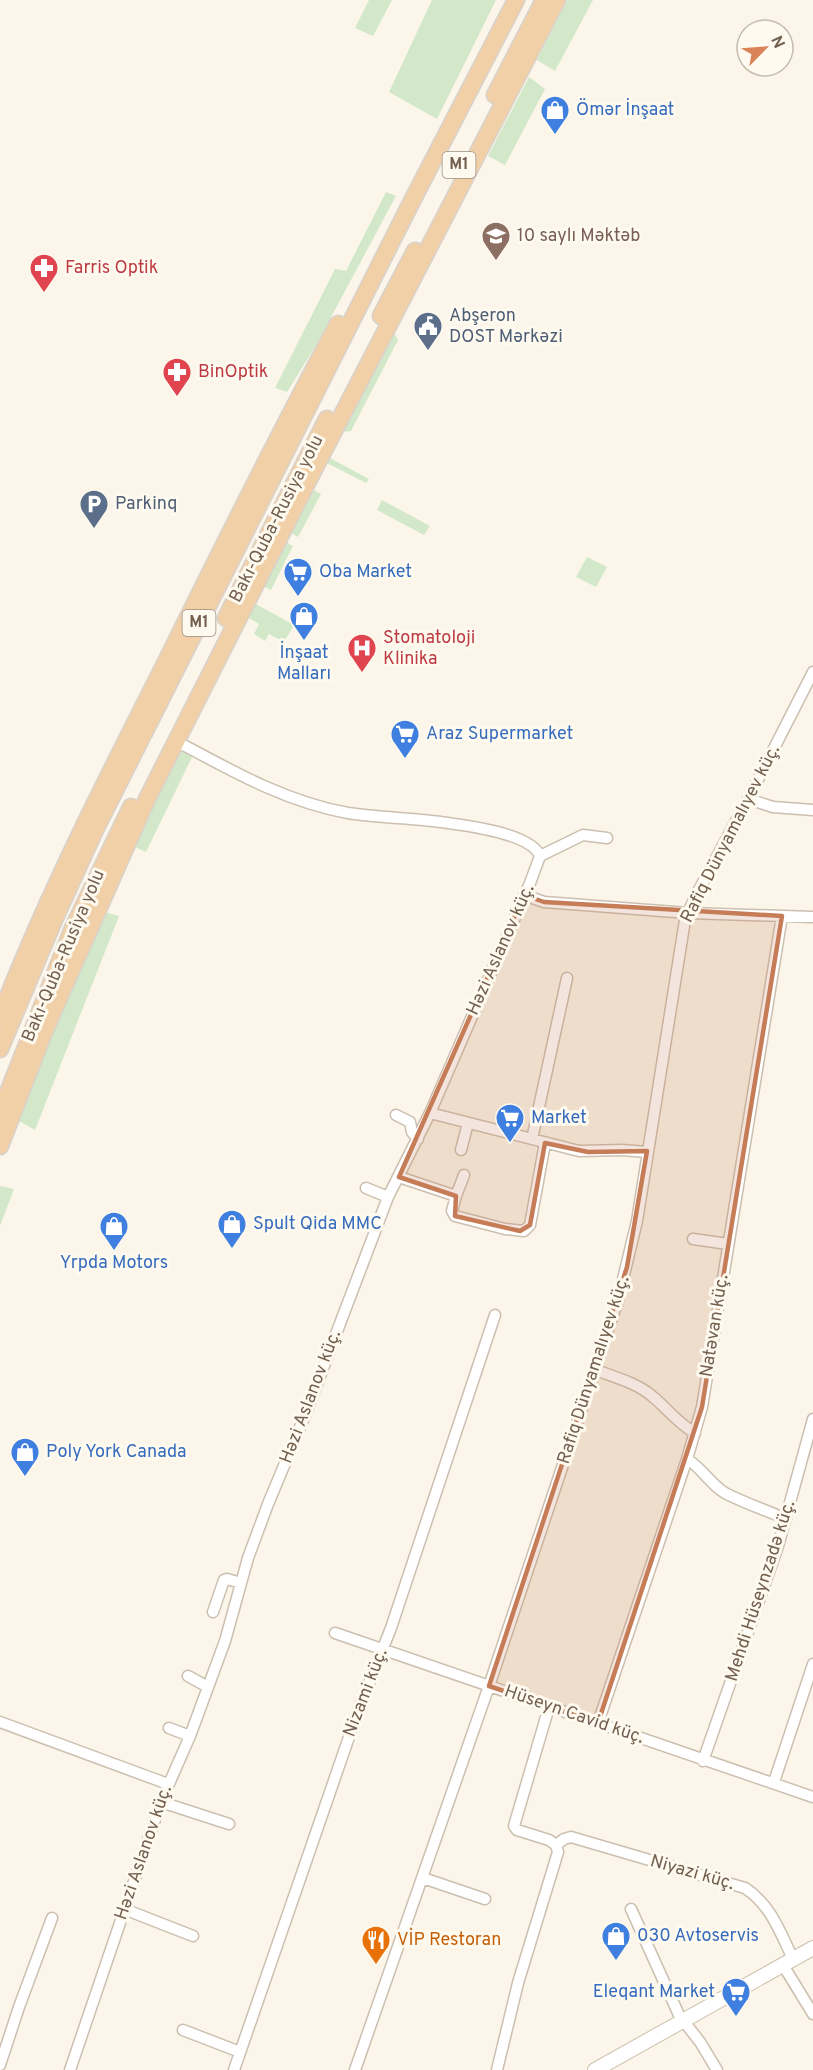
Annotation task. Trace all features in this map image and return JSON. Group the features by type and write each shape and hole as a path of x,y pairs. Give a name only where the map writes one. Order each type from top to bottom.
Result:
{"highway":[{"name":"Bakı-Quba-Rusiya yolu","path":"0,1049 95,830 411,203 516,0"},
{"name":"Bakı-Quba-Rusiya yolu","path":"0,1113 73,928 114,841 268,532 544,0"},
{"path":"0,1146 48,1021 124,848 176,741 557,0"},
{"path":"0,1017 29,945 85,823 291,411 368,269 411,203"}],"main road":[{"path":"595,2070 813,1948"}],"street":[{"name":"Rafiq Dünyamalıyev küç.","path":"355,2070 489,1686 596,1370 627,1267 637,1221 683,930 688,913 813,672"},
{"path":"176,741 241,776 289,797 349,813 422,819 476,827 519,839 533,846 540,856 583,835 607,838"},
{"path":"748,800 773,807 813,810"},
{"name":"Həzi Aslanov küç.","path":"70,2070 161,1802 190,1736 225,1641 241,1583 268,1504 308,1408 388,1197 430,1113 540,856"},
{"path":"524,896 544,902 688,913 813,917"},
{"name":"Natəvan küç.","path":"598,1723 687,1459 708,1377 782,916"},
{"path":"532,1139 567,978"},
{"path":"430,1113 588,1152 622,1150 647,1152"},
{"path":"396,1115 410,1122 412,1132 418,1139"},
{"path":"462,1150 468,1123"},
{"path":"464,1175 452,1211 455,1216 506,1229 524,1231 530,1225 545,1143"},
{"path":"399,1178 456,1196"},
{"path":"366,1188 388,1197"},
{"path":"693,1239 728,1244"},
{"name":"Nizami küç.","path":"234,2070 358,1711 383,1651 495,1315"},
{"path":"596,1370 637,1387 652,1396 674,1418 695,1433"},
{"name":"Mehdi Hüseynzadə küç.","path":"703,1761 778,1546 813,1419"},
{"path":"687,1459 726,1493 786,1519"},
{"path":"213,1612 224,1580 227,1578 241,1583"},
{"name":"Hüseyn Cavid küç.","path":"335,1633 813,1797"},
{"path":"774,1782 813,1664"},
{"path":"188,1676 208,1687"},
{"name":"Niyazi küç.","path":"549,1707 514,1826 517,1830 549,1840 556,1845 564,1839 571,1838 745,1888 758,1896 767,1906 788,1962 813,2014"},
{"path":"0,1722 168,1784"},
{"path":"169,1728 190,1736"},
{"path":"161,1802 229,1824"},
{"path":"497,2070 518,1983 557,1857 556,1845"},
{"path":"423,1878 485,1899"},
{"path":"124,1909 193,1936"},
{"path":"631,1909 675,2008 717,2070"},
{"path":"0,2065 52,1918"},
{"path":"183,2030 240,2052"}],"highlighted area":[{"path":"524,895 544,902 782,916 702,1407 598,1723 489,1686 627,1267 647,1151 588,1152 545,1143 530,1225 520,1231 455,1216 456,1196 399,1177"}],"green space":[{"path":"369,0 392,0 373,36 355,28"},
{"path":"432,0 496,0 437,119 389,92"},
{"path":"567,0 593,0 555,71 537,60"},
{"path":"529,77 545,89 505,165 488,156"},
{"path":"386,192 396,196 315,347 287,392 275,388 335,269 346,271"},
{"path":"393,331 398,340 351,431 341,432"},
{"path":"328,457 369,479 366,483 325,462"},
{"path":"314,490 321,494 298,537 291,533"},
{"path":"382,500 430,526 424,535 377,510"},
{"path":"286,542 293,546 271,590 263,586"},
{"path":"587,557 607,567 596,587 576,577"},
{"path":"254,603 294,625 284,642 269,634 265,641 254,634 259,624 247,617"},
{"path":"180,750 193,755 146,852 133,846"},
{"path":"102,911 119,916 35,1130 17,1120"},
{"path":"0,1186 14,1189 0,1226"}],"place":[{"name":"Ömər İnşaat","path":"555,136"},
{"name":"10 saylı Məktəb","path":"496,262"},
{"name":"Farris Optik","path":"44,294"},
{"name":"Abşeron DOST Mərkəzi","path":"428,352"},
{"name":"BinOptik","path":"177,398"},
{"name":"Parkinq","path":"94,530"},
{"name":"Oba Market","path":"298,598"},
{"name":"İnşaat Malları","path":"304,642"},
{"name":"Stomatoloji Klinika","path":"362,674"},
{"name":"Araz Supermarket","path":"405,760"},
{"name":"Market","path":"510,1144"},
{"name":"Spult Qida MMC","path":"232,1250"},
{"name":"Yrpda Motors","path":"114,1252"},
{"name":"Poly York Canada","path":"25,1478"},
{"name":"030 Avtoservis","path":"616,1962"},
{"name":"VİP Restoran","path":"376,1966"},
{"name":"Eleqant Market","path":"736,2018"}]}
